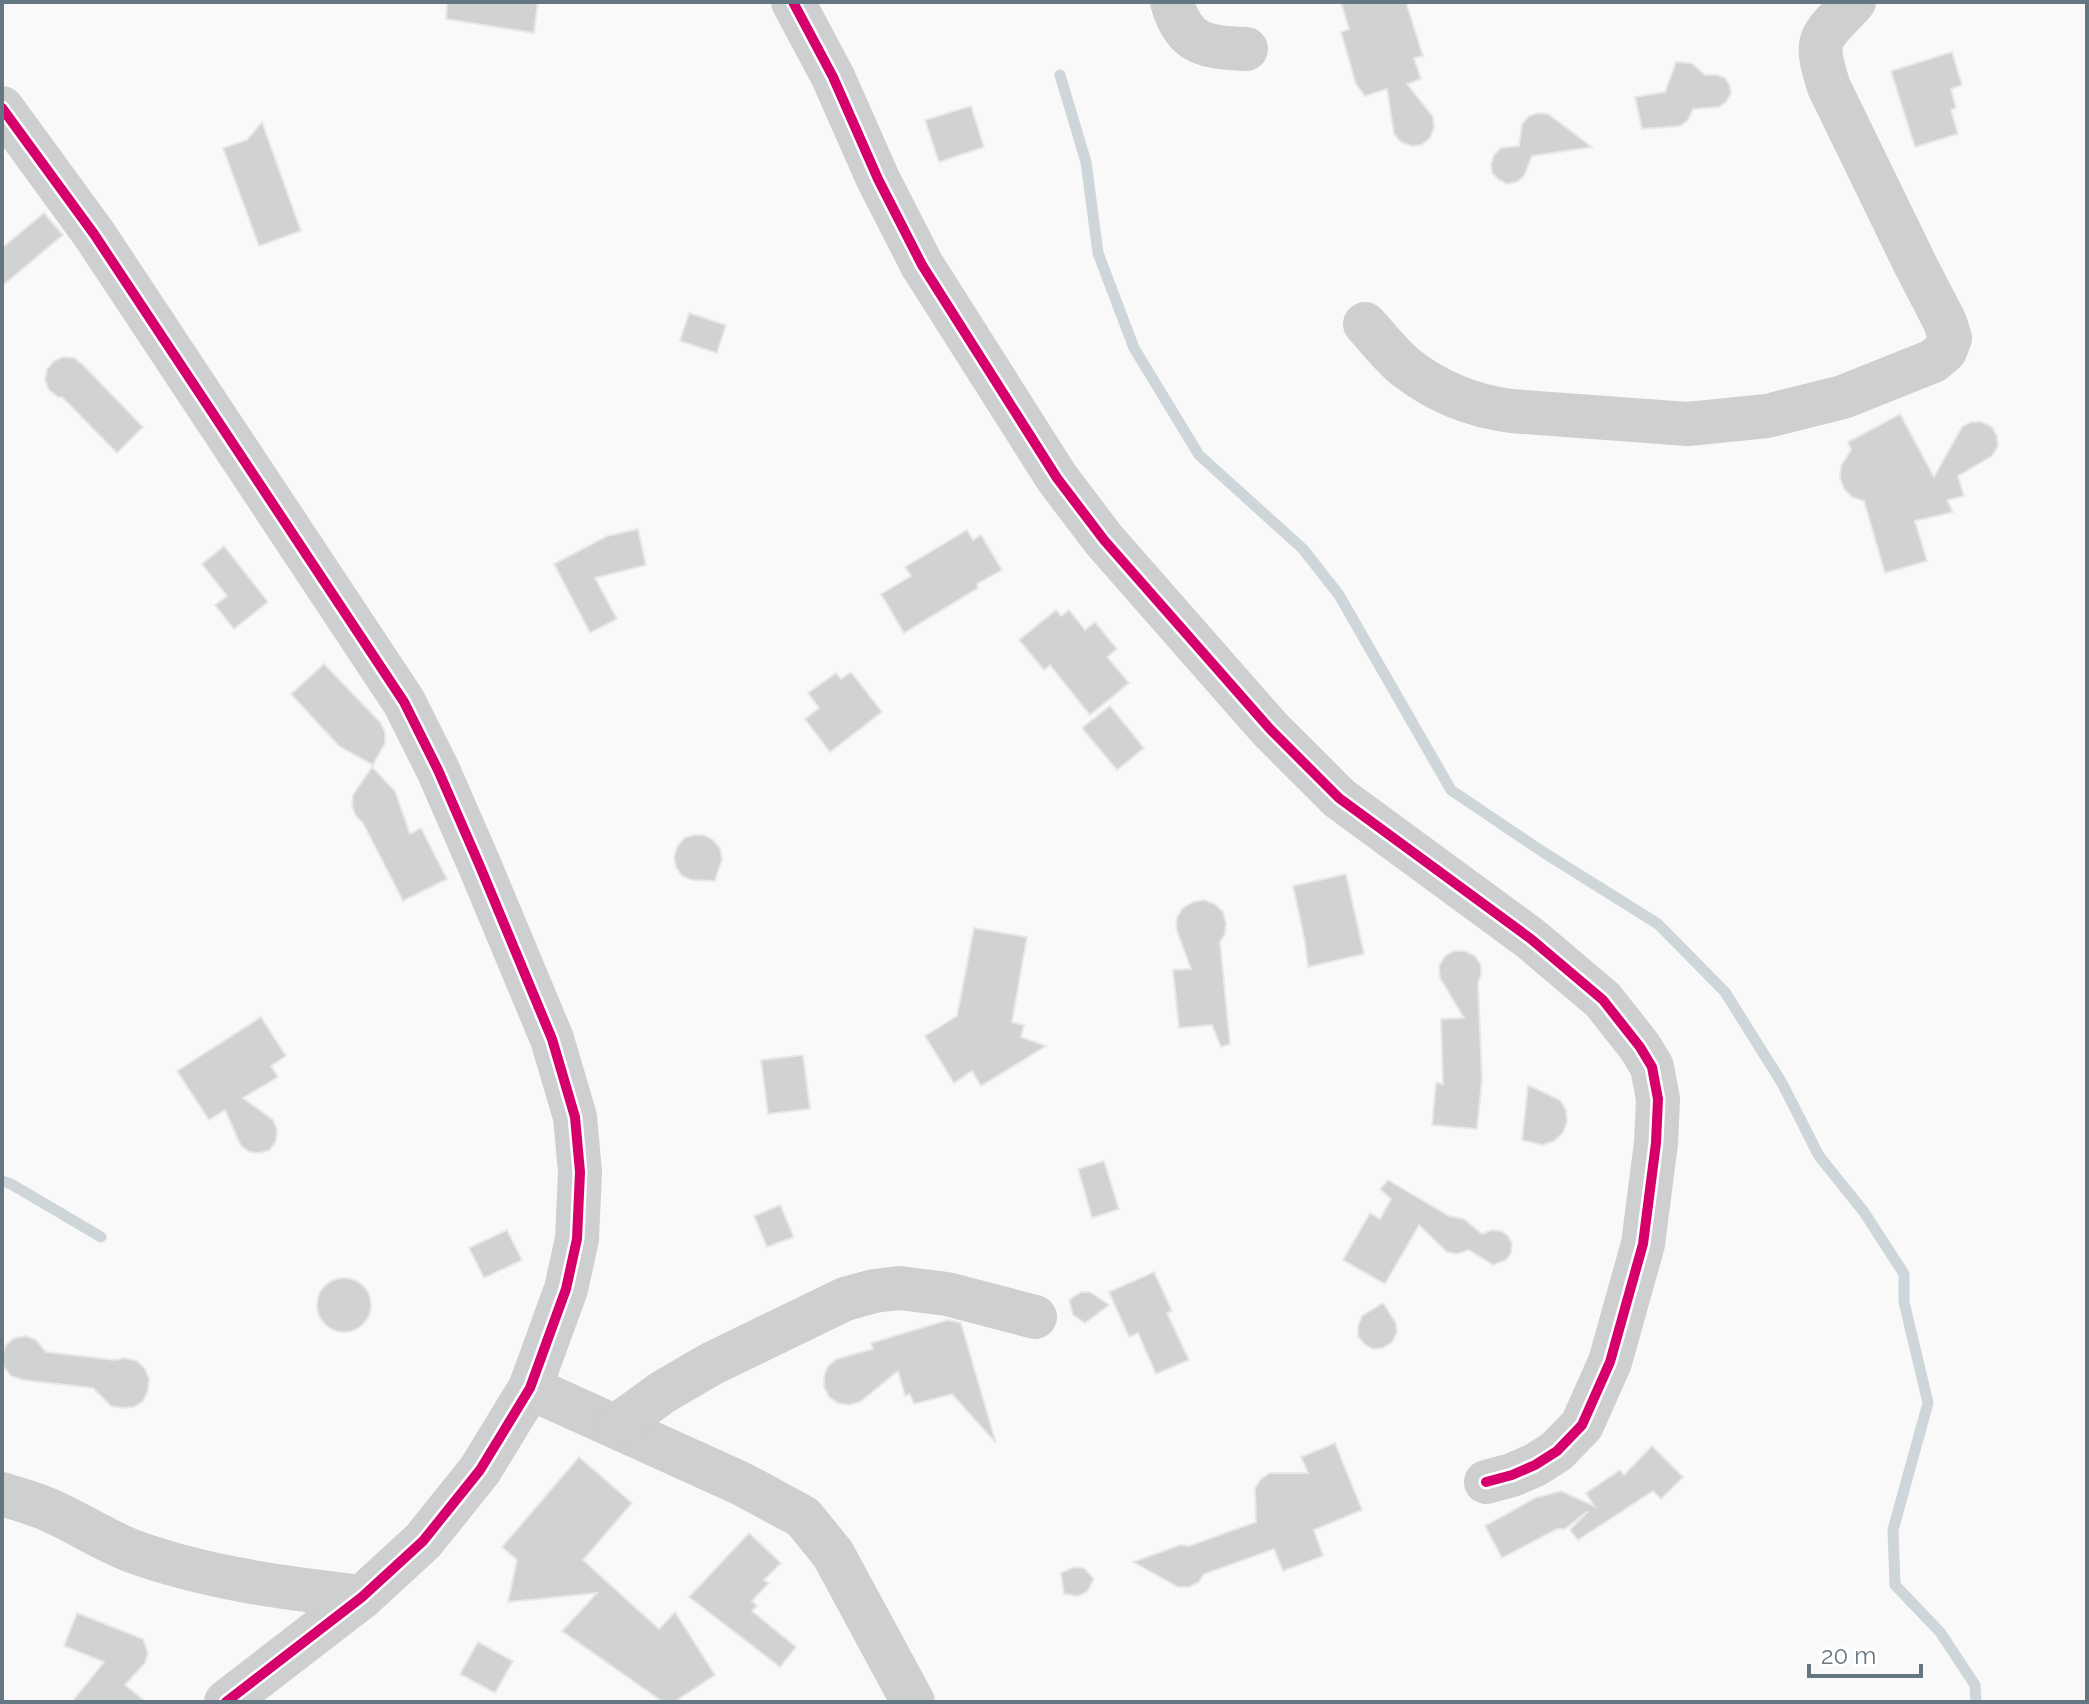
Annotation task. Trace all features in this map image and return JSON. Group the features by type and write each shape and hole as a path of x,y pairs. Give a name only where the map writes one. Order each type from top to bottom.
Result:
{"street":[{"path":"793,2 833,77 878,179 922,265 1057,478 1104,540 1270,729 1339,798 1531,939 1603,1000 1652,1067 1658,1099 1656,1143 1643,1244 1610,1362 1582,1425 1557,1451 1535,1465 1486,1482"},
{"path":"1172,2 1176,18 1189,36 1210,47 1246,49"},
{"path":"1365,324 1407,369 1452,396 1484,407 1672,423 1767,416 1843,397 1933,361 1945,351 1950,338 1945,322 1829,87 1822,64 1823,35 1854,2"},
{"path":"2,108 94,234 404,702 438,770 523,966 552,1039 575,1117 580,1172 577,1239 566,1289 530,1388 480,1470 423,1541 362,1597 226,1702"},
{"path":"616,1426 663,1392 711,1364 845,1299 874,1291 899,1288 947,1294 1035,1317"},
{"path":"530,1388 742,1484 803,1517 833,1554 913,1702"},
{"path":"2,1494 47,1509 130,1550 185,1568 275,1587 362,1597"}],"building":[{"path":"447,2 538,2 534,33 446,19"},
{"path":"1341,2 1406,2 1423,56 1414,58 1421,79 1407,84 1433,117 1434,128 1430,138 1421,145 1411,146 1401,142 1394,134 1387,89 1365,96 1356,84 1341,32 1349,29"},
{"path":"1952,52 1962,85 1951,89 1956,108 1951,110 1958,134 1915,147 1891,71"},
{"path":"1676,62 1691,63 1705,75 1725,78 1731,94 1719,107 1693,109 1688,120 1680,126 1642,129 1635,97 1665,92"},
{"path":"971,106 984,147 939,162 925,120"},
{"path":"1548,114 1592,147 1532,156 1524,176 1517,182 1507,184 1499,180 1492,173 1494,155 1501,148 1519,146 1522,124 1529,116"},
{"path":"262,122 301,231 259,246 223,148 247,140"},
{"path":"44,213 63,235 2,286 2,248"},
{"path":"689,313 726,325 717,353 680,341"},
{"path":"63,357 74,358 83,365 143,427 117,453 62,397 49,390 45,380 47,369"},
{"path":"1900,414 1934,477 1962,427 1971,422 1982,422 1992,427 1998,446 1992,456 1958,476 1964,496 1947,500 1953,512 1915,521 1927,561 1885,573 1864,501 1852,497 1844,489 1840,478 1841,466 1851,450 1848,442"},
{"path":"638,529 646,565 595,578 617,619 590,633 554,564 607,536"},
{"path":"967,530 973,540 981,535 1002,570 904,633 881,594 911,576 905,567"},
{"path":"224,546 268,602 234,629 215,605 227,596 202,564"},
{"path":"1056,610 1061,616 1069,610 1085,630 1095,622 1117,649 1107,657 1129,683 1090,715 1050,665 1044,670 1019,640"},
{"path":"324,664 380,722 385,732 385,743 373,765 339,746 291,694"},
{"path":"851,672 882,712 830,752 805,719 819,708 808,693 836,673 841,679"},
{"path":"1110,706 1144,748 1117,770 1082,728"},
{"path":"372,767 395,791 410,834 421,828 447,879 403,901 352,805 353,795"},
{"path":"704,835 720,848 722,859 715,881 692,880 682,876 676,867 674,857 677,847 684,838"},
{"path":"1346,874 1364,954 1308,967 1293,886"},
{"path":"1204,900 1215,904 1223,912 1226,923 1220,942 1230,1044 1221,1047 1212,1025 1179,1028 1173,970 1191,969 1176,928 1177,917 1183,908"},
{"path":"974,928 1027,937 1012,1022 1024,1025 1021,1037 1046,1046 981,1086 972,1071 954,1083 925,1036 957,1016"},
{"path":"1454,951 1465,951 1475,956 1481,965 1478,982 1482,1080 1477,1129 1432,1125 1436,1083 1443,1084 1441,1019 1464,1018 1440,978 1439,966 1445,956"},
{"path":"261,1017 286,1056 271,1066 278,1077 243,1098 273,1120 277,1130 276,1141 270,1150 260,1153 250,1152 241,1146 225,1110 209,1120 177,1071"},
{"path":"803,1055 810,1109 768,1114 761,1060"},
{"path":"1528,1085 1560,1100 1566,1110 1567,1122 1563,1133 1554,1141 1542,1145 1522,1140"},
{"path":"1104,1161 1119,1209 1092,1218 1078,1169"},
{"path":"1388,1180 1449,1216 1464,1219 1482,1234 1501,1231 1512,1244 1511,1253 1506,1260 1493,1265 1469,1250 1457,1254 1447,1252 1419,1225 1385,1284 1343,1260 1370,1213 1380,1219 1391,1199 1380,1189"},
{"path":"780,1205 794,1237 767,1247 754,1216"},
{"path":"507,1230 522,1260 484,1278 469,1248"},
{"path":"1154,1272 1172,1311 1167,1313 1189,1360 1156,1374 1138,1333 1129,1337 1109,1292"},
{"path":"344,1278 363,1286 371,1305 363,1324 344,1332 325,1324 317,1305 325,1286"},
{"path":"1081,1292 1090,1292 1109,1305 1085,1323 1073,1315 1069,1300"},
{"path":"1383,1303 1396,1323 1397,1333 1392,1342 1383,1348 1373,1349 1358,1336 1358,1326 1362,1316"},
{"path":"948,1320 961,1323 996,1443 952,1394 914,1404 910,1394 905,1396 898,1371 860,1402 849,1405 829,1397 824,1387 824,1376 828,1366 837,1359 873,1349 871,1343"},
{"path":"26,1336 36,1340 46,1352 137,1361 149,1379 143,1401 134,1407 111,1406 93,1388 11,1376 4,1367 2,1356 6,1345 14,1338"},
{"path":"1335,1443 1362,1510 1314,1530 1323,1556 1283,1571 1274,1549 1204,1574 1199,1582 1189,1587 1178,1587 1133,1562 1256,1522 1255,1488 1261,1479 1270,1473 1308,1473 1301,1457"},
{"path":"1652,1446 1683,1477 1661,1499 1653,1491 1578,1540 1570,1530 1588,1511 1565,1529 1557,1529 1502,1558 1485,1526 1535,1498 1561,1491 1594,1506 1586,1493 1620,1470 1624,1475"},
{"path":"579,1457 632,1503 583,1560 659,1629 675,1612 715,1675 674,1702 663,1702 562,1631 597,1593 508,1602 517,1560 502,1547"},
{"path":"749,1533 781,1563 764,1580 769,1583 752,1601 757,1606 752,1611 796,1647 780,1667 689,1597"},
{"path":"1074,1567 1084,1568 1094,1579 1087,1592 1078,1596 1064,1594 1061,1573"},
{"path":"77,1613 143,1639 148,1653 145,1663 125,1685 146,1702 72,1702 104,1662 64,1646"},
{"path":"478,1642 513,1661 495,1693 460,1674"}],"waterway":[{"path":"1060,75 1086,162 1098,253 1134,348 1199,455 1303,549 1339,595 1451,790 1658,924 1725,992 1782,1083 1819,1156 1864,1212 1904,1274 1904,1302 1928,1403 1893,1530 1895,1585 1940,1632 1975,1685 1976,1702"},
{"path":"2,1181 101,1237"}],"cycle path":[{"path":"793,2 833,77 878,179 922,265 1057,478 1104,540 1270,729 1339,798 1531,939 1603,1000 1652,1067 1658,1099 1656,1143 1643,1244 1610,1362 1582,1425 1557,1451 1535,1465 1486,1482"},
{"path":"2,108 94,234 404,702 438,770 552,1039 575,1117 580,1172 577,1239 566,1289 530,1388 480,1470 423,1541 362,1597 226,1702"}]}
